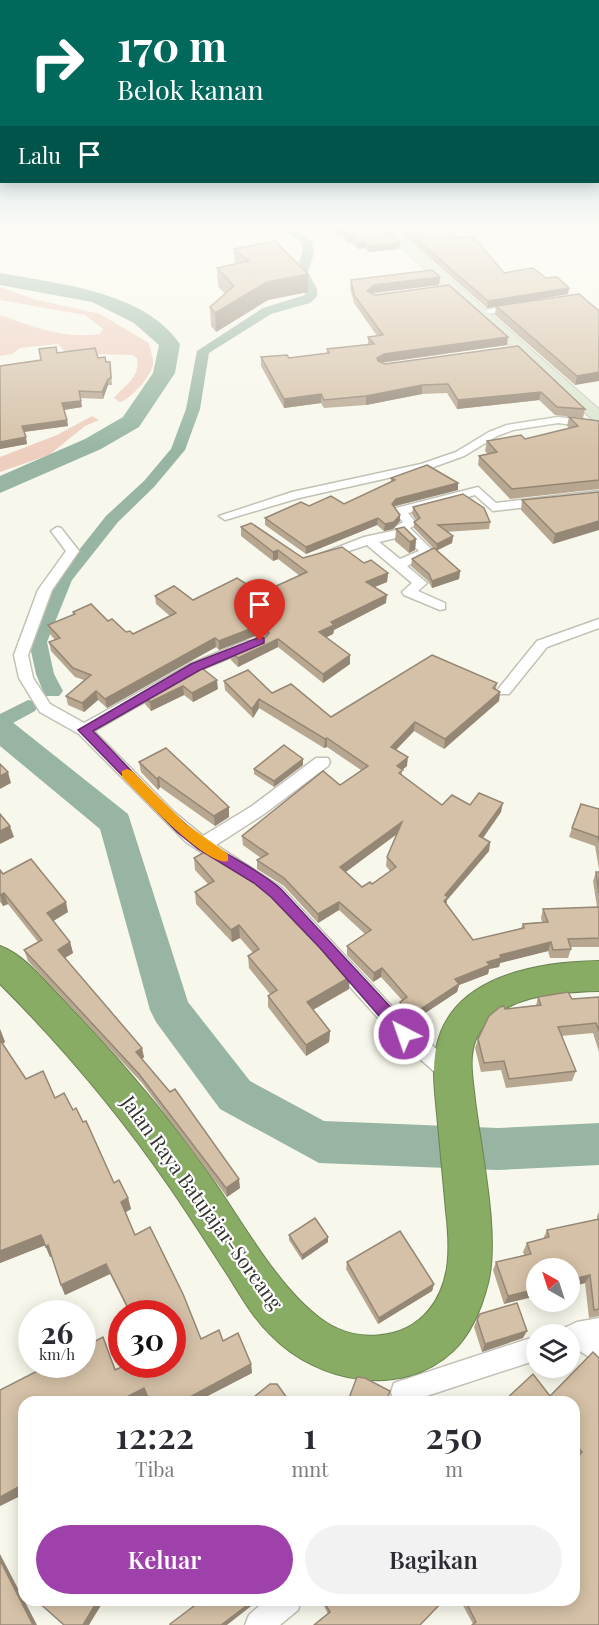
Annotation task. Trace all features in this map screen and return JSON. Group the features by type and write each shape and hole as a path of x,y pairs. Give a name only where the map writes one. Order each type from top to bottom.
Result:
{"highway":[{"name":"Jalan Raya Batujajar-Soreang","path":"0,961 43,1003 122,1091 176,1162 273,1305 293,1326 317,1345 344,1356 371,1360 401,1383 429,1341 449,1324 460,1300 469,1268 469,1226 454,1082 458,1035 466,1021 481,1005 534,983 572,976 599,976"}],"street":[{"path":"466,302 480,312 514,350 597,413"},
{"path":"480,312 526,306"},
{"path":"225,516 296,495 424,467 460,454 493,434 511,427 558,420 599,424"},
{"path":"398,565 429,552 401,527 411,524 400,511 478,491 493,507 524,504 569,495 599,495"},
{"path":"57,531 73,551 45,590 21,655 26,678 45,708 84,730 202,845 259,879 276,893 325,944 404,1034 454,1082"},
{"path":"312,560 369,540 406,532"},
{"path":"369,540 420,584 409,591 440,606"},
{"path":"504,691 542,644 599,622"},
{"path":"84,730 195,667 260,641"},
{"path":"202,845 258,810 322,762"},
{"path":"582,1334 599,1352"},
{"path":"401,1383 526,1351"},
{"path":"259,1625 281,1606"}],"shaded area":[{"path":"10,302 46,302 100,314 149,343 153,357 150,373 136,391 125,400 120,402 114,398 134,376 137,358 132,355 66,353 58,344 20,348 12,354 0,356 0,315 37,328 61,333 100,334 103,329 85,315"},
{"path":"92,416 99,420 85,426 49,455 0,472 0,457 57,435"}],"building":[{"path":"216,302 234,302 215,313 210,307"},
{"path":"359,302 468,302 508,337 384,354 377,358 378,361 385,364 518,346 585,409 557,407 541,392 458,400 448,384 422,385 366,396 324,400 321,394 284,399 261,357 287,355 289,358 329,353 327,349 374,344 368,337 383,335"},
{"path":"525,302 588,302 599,311 599,372 577,376 496,306"},
{"path":"56,347 57,353 95,348 98,358 105,357 106,362 110,362 111,378 108,379 102,392 79,391 81,401 62,403 67,420 22,426 26,437 0,442 0,366 41,360 39,349"},
{"path":"569,417 599,421 599,480 512,489 479,456 497,452 487,441 521,435 525,439 578,426"},
{"path":"427,465 458,483 396,499 392,504 400,515 394,522 385,524 378,518 306,547 265,518 301,502 309,506 331,496 344,504 395,480 391,478"},
{"path":"599,492 599,521 555,534 522,500"},
{"path":"463,494 484,508 490,522 438,525 453,536 437,544 414,522 420,518 413,507"},
{"path":"251,523 303,558 342,547 364,563 371,560 388,573 366,582 387,595 331,622 334,625 319,632 350,655 323,674 278,639 238,658 230,651 266,637 269,633 265,627 255,627 219,641 215,638 105,699 96,691 82,703 66,696 91,675 73,668 49,642 60,638 48,625 75,614 73,612 91,604 108,621 112,619 126,632 130,631 133,634 176,613 155,596 174,586 193,600 237,578 261,593 307,572 278,550 273,552 241,527"},
{"path":"404,527 416,539 410,542 396,529"},
{"path":"434,548 460,571 432,581 429,574 412,559"},
{"path":"432,655 497,683 493,688 500,692 445,739 415,722 391,747 408,757 397,766 403,770 399,773 442,805 452,795 470,805 479,793 503,803 479,836 490,842 445,895 448,897 444,901 473,940 524,928 523,924 548,922 543,909 599,907 599,938 568,939 571,949 553,950 551,942 500,955 501,958 487,962 490,965 455,979 459,984 412,1015 400,1002 407,997 382,968 374,973 347,946 371,930 339,902 318,914 284,878 257,860 268,854 242,836 323,771 340,785 368,766 327,738 325,739 259,699 252,709 224,681 248,670 272,693 291,684 331,717","holes":["402,822 387,857 396,867 372,884 370,882 362,887 340,867"]},
{"path":"198,665 217,680 192,693 183,686 150,702 144,695"},
{"path":"284,745 303,759 274,781 254,769"},
{"path":"166,748 229,807 214,816 159,777 157,779 139,762"},
{"path":"0,764 8,772 0,776"},
{"path":"581,804 599,809 599,842 598,837 572,828"},
{"path":"0,814 10,826 0,831"},
{"path":"210,849 236,869 268,887 350,977 307,1002 330,1031 306,1045 268,996 277,990 248,956 259,949 239,925 231,930 195,892 214,881 194,858"},
{"path":"31,859 66,902 47,913 70,942 58,950 142,1048 136,1052 170,1092 175,1089 239,1179 226,1188 139,1074 24,950 42,940 4,893 0,895 0,870 3,874"},
{"path":"596,872 599,872 599,893"},
{"path":"568,992 572,999 599,997 599,1031 596,1023 558,1027 576,1071 509,1079 504,1061 484,1063 478,1039 489,1016 500,1007 504,1006 505,1009 541,1005 538,997"},
{"path":"0,1040 26,1079 43,1071 55,1098 64,1093 73,1110 76,1108 83,1122 86,1121 114,1183 119,1180 128,1198 121,1202 135,1235 150,1227 185,1300 124,1300 106,1264 61,1285 48,1245 46,1247 41,1235 0,1251"},
{"path":"315,1218 328,1237 302,1255 289,1235"},
{"path":"599,1219 599,1309 594,1310 590,1275 580,1278 580,1258 526,1258 526,1292 508,1296 496,1262 531,1254 527,1243 549,1237 547,1230"},
{"path":"400,1231 434,1284 379,1318 347,1262"},
{"path":"186,1302 201,1339 219,1330 223,1341 238,1333 251,1364 192,1396 147,1396 144,1388 129,1396 18,1396 18,1487 0,1497 0,1390 24,1378 96,1378 96,1341 103,1337 108,1351 108,1378 186,1378"},
{"path":"517,1303 526,1331 485,1344 477,1319 480,1314"},
{"path":"593,1352 599,1358 599,1625 472,1625 476,1622 468,1606 580,1606 580,1454 582,1452 580,1450 580,1396 550,1396 568,1378 580,1378 580,1365"},
{"path":"357,1377 365,1378 390,1391 388,1396 350,1396"},
{"path":"529,1378 536,1378 550,1396 509,1396"},
{"path":"270,1384 277,1384 286,1396 255,1396"},
{"path":"0,1560 18,1595 18,1606 23,1606 33,1625 0,1625"},
{"path":"43,1606 94,1606 83,1625 64,1625"},
{"path":"194,1606 246,1606 221,1625 170,1624"},
{"path":"326,1606 438,1606 420,1625 314,1625 330,1612"}],"waterway":[{"path":"0,485 93,444 131,422 164,373 170,344 141,319 107,302"},
{"path":"52,692 54,691 45,674 38,642 64,579 112,519 149,484 178,450 193,409 203,351 267,311 299,302"},
{"path":"0,723 28,706"},
{"path":"0,729 116,823 170,1010 235,1095 319,1142 498,1149 599,1144"}],"slow traffic":[{"path":"127,774 182,828 202,845 223,857"}],"route":[{"path":"260,641 195,667 84,730 202,845 259,879 276,893 325,944 404,1034"}]}
